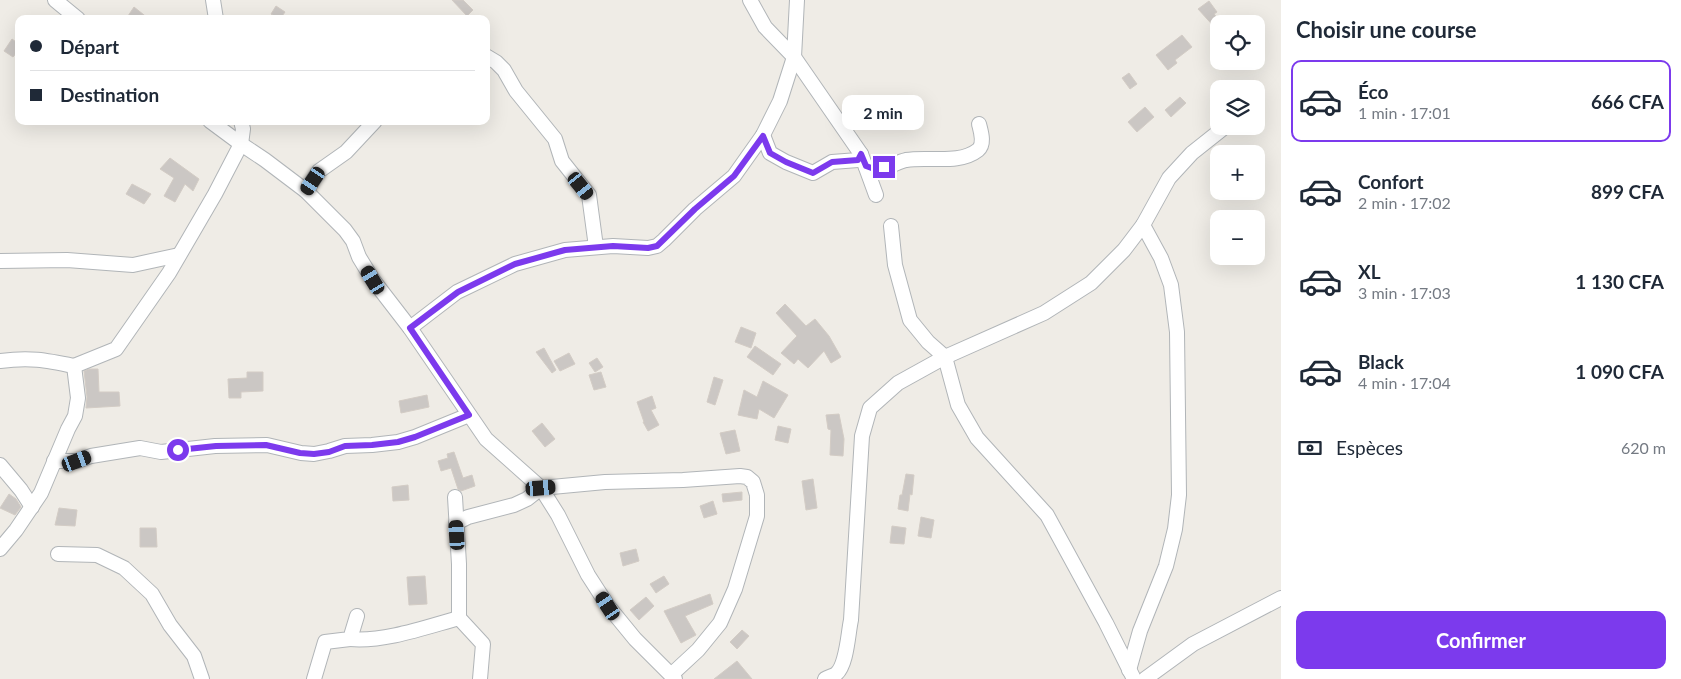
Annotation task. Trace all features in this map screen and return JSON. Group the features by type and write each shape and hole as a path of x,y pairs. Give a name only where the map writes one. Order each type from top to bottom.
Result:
{"street":[{"path":"55,0 73,15"},
{"path":"213,0 215,15"},
{"path":"750,0 765,27 794,57 864,160 876,195"},
{"path":"410,328 458,292 515,264 565,250 613,246 648,248 657,246 695,209 734,176 763,136 780,101 794,57 797,0"},
{"path":"490,58 504,70 516,91 555,139 562,161 589,195 596,247"},
{"path":"763,136 770,153 813,173 832,162 858,160 864,160 877,170 907,160 958,158 968,154 979,149 982,144 979,124"},
{"path":"215,125 266,160 306,191 345,230 353,241 359,256 373,280 410,328 486,439 541,488 558,515 588,575 608,606 635,639 673,677 720,623 735,589 757,516 758,495 753,482 747,477 740,476 605,482 541,488 527,499 514,505 468,517 456,523"},
{"path":"0,361 24,358 45,359 74,366 116,349 179,256 241,144 242,125"},
{"path":"306,191 319,171 346,152 371,125"},
{"path":"825,679 836,674 843,662 851,620 862,436 870,408 898,383 945,358 1044,313 1091,283 1124,250 1143,225 1169,178 1192,153 1215,135"},
{"path":"1131,674 1140,631 1166,566 1175,529 1179,495 1177,332 1171,285 1161,258 1143,225"},
{"path":"891,226 895,264 910,320 928,342 945,358 958,405 977,438 1047,515 1131,674"},
{"path":"0,261 66,260 133,264 179,256"},
{"path":"0,549 16,530 41,493 74,416 78,398 74,366"},
{"path":"54,461 77,461 91,456 140,448 161,452 216,446 266,445 300,453 314,454 329,452 345,446 398,442 469,415"},
{"path":"0,465 21,490 32,507"},
{"path":"454,497 459,564 459,618 483,644 480,679"},
{"path":"58,554 97,555 124,568 152,594 170,625 194,656 202,679"},
{"path":"1145,679 1193,644 1281,598"},
{"path":"350,639 356,616"},
{"path":"314,679 325,642 384,638 459,618"}],"building":[{"path":"452,0 463,0 473,10 466,15"},
{"path":"1209,1 1217,12 1215,15 1210,15 1210,22 1198,9"},
{"path":"276,6 285,12 283,15 271,14"},
{"path":"134,7 144,15 129,15"},
{"path":"1182,35 1192,47 1175,60 1177,63 1168,70 1156,55"},
{"path":"12,39 15,41 15,55 13,57 4,51"},
{"path":"1129,73 1137,84 1130,89 1122,78"},
{"path":"1180,97 1186,103 1171,117 1165,110"},
{"path":"1145,107 1154,117 1137,132 1128,122"},
{"path":"170,158 199,179 193,191 185,184 175,202 164,196 174,178 160,169"},
{"path":"132,184 151,194 144,204 126,194"},
{"path":"785,304 806,326 815,319 829,336 841,357 831,363 824,351 808,368 798,359 794,364 781,353 797,336 776,313"},
{"path":"741,327 756,333 751,348 735,342"},
{"path":"755,346 781,364 773,375 747,357"},
{"path":"544,348 556,370 552,373 536,352"},
{"path":"569,353 575,364 560,371 554,361"},
{"path":"597,358 603,367 595,372 589,363"},
{"path":"98,369 99,392 119,392 120,406 86,408 87,397 84,371"},
{"path":"247,372 263,372 263,391 241,392 241,398 229,398 228,379 247,378"},
{"path":"601,372 606,387 594,390 589,375"},
{"path":"714,377 723,380 715,405 707,402"},
{"path":"763,381 788,395 774,418 759,409 757,419 738,415 744,390 757,397"},
{"path":"427,395 429,407 401,413 399,401"},
{"path":"652,396 656,408 651,410 659,425 648,431 637,402"},
{"path":"839,414 844,439 843,456 830,455 831,430 828,429 826,415"},
{"path":"542,423 555,439 545,447 532,431"},
{"path":"778,426 791,429 788,443 775,440"},
{"path":"735,430 740,451 726,454 720,433"},
{"path":"454,452 463,478 472,475 475,486 461,491 458,489 451,468 441,471 438,461 448,458 447,454"},
{"path":"906,474 914,475 908,511 898,509"},
{"path":"813,479 817,508 806,510 802,481"},
{"path":"408,485 409,500 393,501 392,487"},
{"path":"742,492 742,500 723,502 722,494"},
{"path":"9,494 16,499 21,507 15,515 0,508"},
{"path":"713,501 717,514 704,518 700,506"},
{"path":"59,508 77,510 75,526 55,525"},
{"path":"921,517 934,520 931,538 918,536"},
{"path":"892,526 906,528 904,544 890,543"},
{"path":"140,528 156,528 157,547 140,547"},
{"path":"636,549 639,561 623,566 620,553"},
{"path":"425,576 427,604 409,605 407,577"},
{"path":"664,576 669,584 656,593 650,584"},
{"path":"710,594 713,604 685,616 696,635 681,643 664,611"},
{"path":"646,597 654,606 639,620 630,610"},
{"path":"742,630 749,636 737,649 730,642"},
{"path":"737,661 752,679 714,679"}],"route":[{"path":"178,450 216,446 266,445 300,453 314,454 329,452 345,446 398,442 455,421 469,415 410,328 458,292 515,264 565,250 613,246 648,248 657,246 695,209 734,176 763,136 770,153 813,173 832,162 858,160 861,154 866,166 877,170 884,167"}]}
